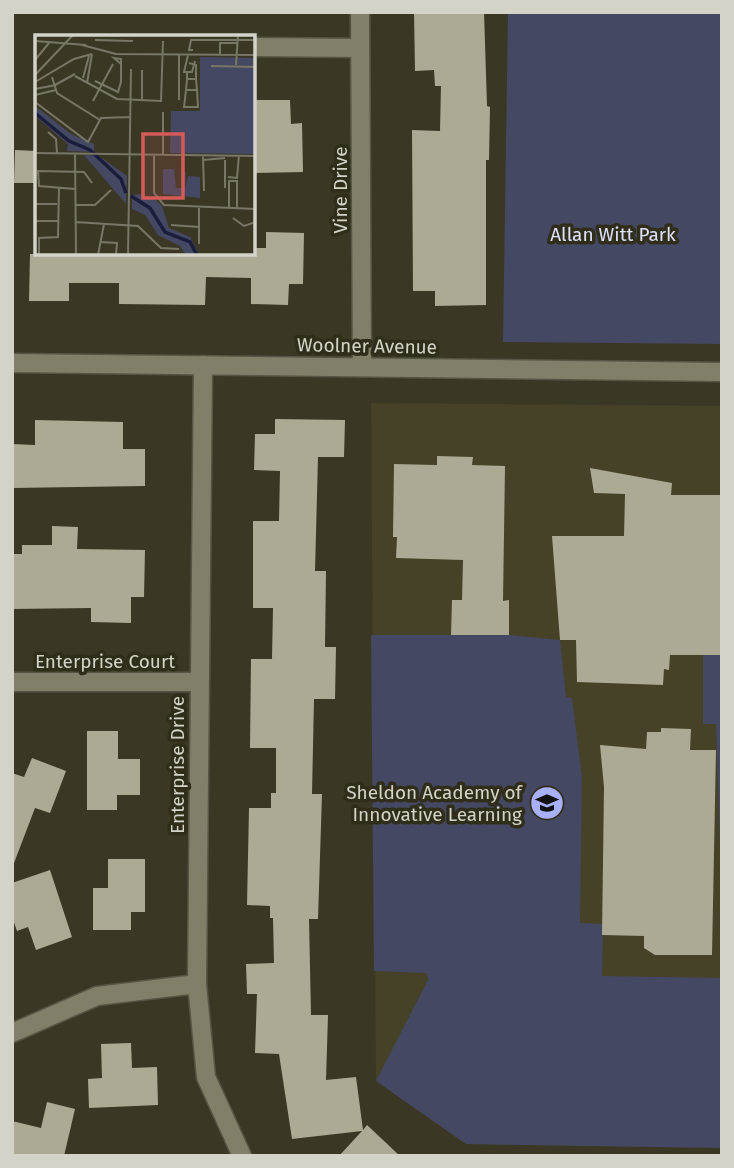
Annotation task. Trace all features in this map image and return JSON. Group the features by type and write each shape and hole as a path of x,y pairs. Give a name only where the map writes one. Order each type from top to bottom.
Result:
{"street":[{"name":"Vine Drive","path":"360,12 362,367"},
{"path":"256,47 360,48"},
{"name":"Woolner Avenue","path":"12,363 722,372"},
{"name":"Enterprise Drive","path":"203,365 197,984 206,1077 242,1156"},
{"name":"Enterprise Court","path":"12,682 198,682"},
{"path":"12,1033 97,996 197,984"}],"shaded area":[{"name":"Sheldon Academy of Innovative Learning","path":"371,403 722,406 722,1148 466,1144 376,1081"}],"green space":[{"name":"Allan Witt Park","path":"508,12 722,12 722,344 503,342"},
{"path":"371,635 509,635 560,640 566,697 572,698 582,778 580,923 603,924 602,976 722,978 722,1148 466,1144 376,1081 428,980 427,973 374,971"},
{"path":"703,655 722,655 722,907 716,724 703,724"}],"building":[{"path":"414,12 484,12 487,106 490,107 489,160 486,160 486,305 435,306 435,291 413,291 412,130 440,131 441,86 435,86 434,70 415,71"},
{"path":"256,100 290,100 291,124 302,123 303,172 256,173"},
{"path":"15,150 35,151 35,183 14,183"},
{"path":"266,232 304,233 303,284 289,284 288,305 251,304 251,278 206,277 205,305 119,304 119,283 69,283 69,301 29,301 30,254 256,256 256,248 266,248"},
{"path":"275,419 345,420 344,457 318,457 315,571 326,571 325,647 336,647 335,699 314,699 312,794 322,794 318,919 309,919 311,1015 328,1015 326,1080 356,1077 363,1130 367,1125 400,1156 339,1156 362,1131 292,1139 279,1054 255,1053 257,994 247,994 246,964 274,963 273,918 270,918 270,906 247,905 249,808 271,808 271,793 276,793 276,748 250,748 251,659 272,659 273,608 253,608 253,521 279,521 280,471 254,470 255,434 275,434"},
{"path":"35,420 123,422 123,449 145,449 145,486 12,488 12,444 35,445"},
{"path":"437,456 473,457 472,465 505,466 503,601 509,600 509,635 451,635 452,600 462,600 463,560 396,558 397,537 393,537 394,464 437,465"},
{"path":"590,468 672,483 671,495 722,495 722,655 670,655 669,670 664,669 663,685 577,682 576,640 560,640 552,536 624,536 625,494 594,493"},
{"path":"52,526 78,527 77,549 145,550 144,597 131,597 131,623 91,622 91,608 12,609 12,554 22,554 22,545 52,545"},
{"path":"661,728 691,729 690,750 716,750 712,955 655,955 644,948 644,936 602,935 604,787 600,745 646,749 647,732 661,732"},
{"path":"87,731 118,731 118,759 140,759 140,795 117,795 117,810 87,810"},
{"path":"32,758 66,771 50,813 35,808 14,863 12,773 24,777"},
{"path":"108,859 145,859 145,912 131,912 131,930 93,930 93,888 108,888"},
{"path":"50,870 72,937 36,950 28,927 17,931 12,917 12,883"},
{"path":"131,1043 132,1068 157,1067 158,1105 89,1108 88,1079 102,1078 101,1044"},
{"path":"47,1102 75,1109 64,1156 12,1156 12,1121 41,1128"}],"place":[{"name":"Sheldon Academy of Innovative Learning","path":"547,803"}]}
